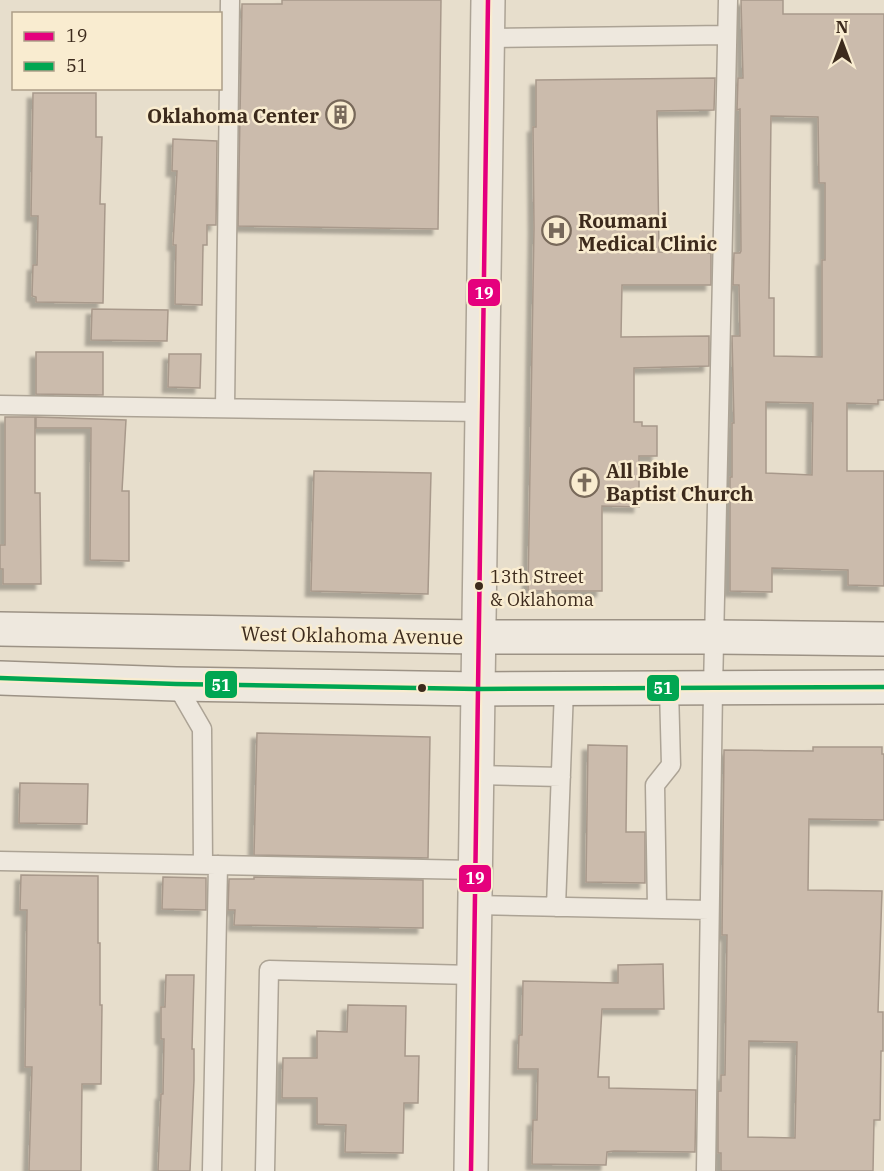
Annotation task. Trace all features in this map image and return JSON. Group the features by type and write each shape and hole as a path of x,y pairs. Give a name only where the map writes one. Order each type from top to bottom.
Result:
{"main road":[{"path":"471,1171 488,0"},
{"name":"West Oklahoma Avenue","path":"0,629 478,637 884,639"},
{"path":"0,678 176,684 477,689 884,687"}],"lane":[{"path":"225,408 230,0"},
{"path":"706,1171 712,689 728,0"},
{"path":"488,38 727,35"},
{"path":"0,405 482,412"},
{"path":"176,684 202,729 211,865 212,1171"},
{"path":"556,907 564,689"},
{"path":"657,909 655,785 671,765 669,689"},
{"path":"476,775 561,777"},
{"path":"0,861 475,870"},
{"path":"474,905 710,910"},
{"path":"265,1171 268,970 473,975"}],"building":[{"name":"Oklahoma Center","path":"282,0 441,0 438,229 238,226 242,4 282,4"},
{"path":"741,0 783,0 783,14 884,14 884,400 878,400 878,404 847,403 847,471 884,471 884,586 848,585 848,570 772,568 772,592 730,591 730,477 732,477 732,423 734,423 732,336 740,336 739,285 733,285 734,253 741,251 740,109 737,110 738,78 743,78","holes":["771,116 818,117 819,183 825,183 822,357 774,356 774,298 769,298","766,402 813,403 812,475 766,473"]},
{"path":"715,78 714,110 657,111 659,252 711,253 711,285 622,285 621,337 709,336 709,366 634,368 634,422 642,422 642,426 657,426 657,456 639,456 639,507 602,506 602,591 528,591 534,228 533,127 536,127 536,80"},
{"path":"33,93 96,93 96,137 102,137 100,204 105,204 103,303 36,302 36,297 32,296 33,265 37,265 38,216 31,216"},
{"path":"173,139 217,141 216,225 207,225 207,245 203,245 202,305 175,304 176,245 173,245 177,171 172,171"},
{"path":"92,309 168,310 167,341 91,340"},
{"path":"36,352 103,352 103,395 36,394"},
{"path":"169,354 201,354 200,388 168,387"},
{"path":"5,417 35,417 35,493 40,493 41,584 3,584 3,569 0,569 0,545 5,545"},
{"path":"36,417 126,420 122,491 129,491 129,561 90,560 91,428 36,428"},
{"path":"314,471 431,473 428,594 311,591"},
{"path":"257,733 430,737 428,858 254,855"},
{"path":"588,745 627,746 626,832 645,832 645,883 586,882"},
{"path":"813,747 882,747 882,754 884,754 884,820 809,819 808,890 882,891 878,1012 883,1012 883,1051 881,1051 880,1120 874,1120 873,1171 721,1171 721,1153 718,1153 718,1091 721,1091 721,1075 725,1075 727,935 722,935 724,750 813,751","holes":["749,1041 797,1042 795,1138 748,1137"]},
{"path":"20,783 88,784 87,824 19,823"},
{"path":"21,875 98,876 98,943 100,943 100,1005 102,1005 101,1084 82,1084 81,1171 29,1171 32,1067 25,1067 27,910 20,910"},
{"path":"163,877 206,878 206,910 162,909"},
{"path":"254,877 423,880 423,928 234,925 235,910 228,910 229,879 254,879"},
{"path":"663,964 664,1009 602,1009 598,1077 609,1077 609,1088 696,1090 695,1152 614,1151 607,1152 606,1165 532,1164 533,1120 537,1120 538,1069 518,1069 519,1035 522,1035 523,981 618,983 618,965"},
{"path":"166,975 194,975 192,1049 194,1049 194,1080 190,1171 158,1171 161,1094 163,1094 164,1039 161,1039 161,1007 165,1007"},
{"path":"348,1005 406,1006 405,1056 419,1056 418,1103 404,1103 403,1153 345,1152 346,1125 317,1124 317,1098 282,1098 283,1058 317,1058 317,1031 347,1032"}],"transit line":[{"name":"19","path":"471,1171 488,0"},
{"name":"51","path":"0,678 176,684 478,689 884,687"}],"place":[{"name":"Oklahoma Center","path":"340,115"},
{"name":"Roumani Medical Clinic","path":"557,231"},
{"name":"All Bible Baptist Church","path":"585,482"},
{"name":"13th Street & Oklahoma","path":"479,586"}]}
